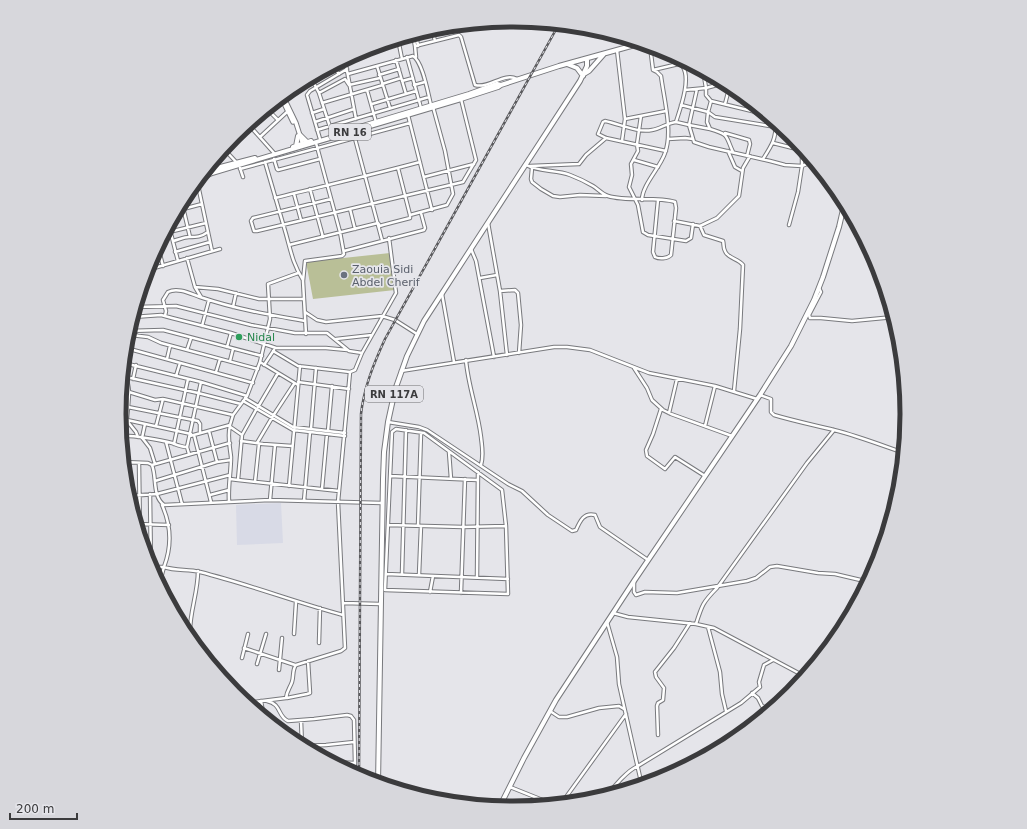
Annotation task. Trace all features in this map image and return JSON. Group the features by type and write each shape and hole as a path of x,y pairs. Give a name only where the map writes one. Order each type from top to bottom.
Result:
{"main road":[{"name":"RN 16","path":"302,145 316,143 421,108 461,99 498,87 516,79 632,46"},
{"path":"567,64 577,68 584,75 604,54"},
{"name":"RN 117A","path":"378,777 380,604 383,590 382,503 384,452 388,422 395,390 401,371 417,334 442,292 527,166 584,75 588,64 587,59"},
{"name":"RN 16","path":"209,175 273,156 320,139 408,115 497,84 500,85"},
{"path":"299,136 302,145"},
{"path":"299,136 302,145"},
{"name":"RN 16","path":"216,169 239,166"},
{"path":"503,802 524,758 550,711 607,622 759,397 791,346 819,288 832,250 843,210"}],"street":[{"path":"434,35 435,41"},
{"path":"417,46 457,35 460,36 476,85 510,77 516,79"},
{"path":"289,245 378,223 380,226 410,218 410,215 448,205 454,195 445,152 421,68 416,57 416,39"},
{"path":"415,40 417,46"},
{"path":"399,45 402,58"},
{"path":"617,50 626,119 622,141"},
{"path":"651,52 653,70"},
{"path":"348,74 402,58 413,56 416,57"},
{"path":"407,57 421,108"},
{"path":"396,60 406,94"},
{"path":"674,62 684,68 685,76 685,90 676,122"},
{"path":"653,70 676,64"},
{"path":"346,65 356,119"},
{"path":"376,66 390,108"},
{"path":"320,139 307,95 347,69"},
{"path":"349,85 398,69"},
{"path":"336,70 339,74"},
{"path":"642,200 643,193 659,167 666,151 668,139 661,76 653,70"},
{"path":"704,77 706,95 711,100 757,113"},
{"path":"322,103 368,90 382,84 413,78"},
{"path":"319,93 345,79 349,85"},
{"path":"414,85 425,82"},
{"path":"313,83 319,93 330,127"},
{"path":"685,90 706,88 717,85"},
{"path":"697,89 689,125 693,139 696,143 785,165 802,166 809,164"},
{"path":"368,90 376,123"},
{"path":"372,104 416,90"},
{"path":"725,104 728,92"},
{"path":"317,130 429,97"},
{"path":"331,199 251,219 253,229 254,231 257,231 350,209 373,202 464,182 476,160 461,99"},
{"path":"710,129 707,122 711,100"},
{"path":"284,102 299,136"},
{"path":"285,102 296,123 299,136"},
{"path":"681,105 708,112 715,117 773,126"},
{"path":"312,112 324,109"},
{"path":"315,122 354,109"},
{"path":"260,137 288,111"},
{"path":"626,119 666,111"},
{"path":"271,113 278,120"},
{"path":"408,115 432,210"},
{"path":"641,116 637,144 638,150 631,165 632,175 629,187 638,208 643,232 645,234 672,240 684,241 691,239 693,224"},
{"path":"666,151 606,138 598,134 604,122 651,130 667,123 676,122 710,129 749,140 750,144 748,156 742,171 739,196 717,218 700,226 674,221"},
{"path":"239,166 265,162 273,156 317,148 410,123"},
{"path":"252,128 273,156 276,168 278,170 320,159"},
{"path":"763,159 773,143 776,135 776,129"},
{"path":"353,131 382,240"},
{"path":"724,133 728,138 733,153"},
{"path":"527,166 580,164 586,155 606,138"},
{"path":"668,139 693,139"},
{"path":"306,334 303,281 306,260 342,256 344,254 340,232 316,143"},
{"path":"773,143 796,149"},
{"path":"728,151 735,167 742,171"},
{"path":"228,153 239,166 243,177"},
{"path":"790,225 798,192 803,157"},
{"path":"634,160 659,167"},
{"path":"265,162 289,245 291,257 303,281"},
{"path":"275,198 366,177 420,162"},
{"path":"424,177 475,164"},
{"path":"527,166 572,176 592,185 607,196"},
{"path":"398,168 410,215"},
{"path":"532,168 532,182 553,196 607,196 642,200 658,200 670,201 675,203 671,256 657,258 654,256 653,252 658,200"},
{"path":"199,188 212,251"},
{"path":"310,189 323,237"},
{"path":"294,194 300,220"},
{"path":"185,208 202,204"},
{"path":"350,209 355,229"},
{"path":"184,212 190,237"},
{"path":"344,251 389,238 425,230 421,212"},
{"path":"172,232 206,223"},
{"path":"488,223 500,292 507,355"},
{"path":"700,226 704,234 723,241 727,254 743,265 740,329 734,391"},
{"path":"173,241 190,237 200,237 208,232"},
{"path":"171,233 178,261"},
{"path":"273,351 300,366 350,372 355,370 362,353 384,316 396,292 389,238"},
{"path":"175,252 210,242"},
{"path":"471,248 475,256 480,278 494,357"},
{"path":"154,268 220,249"},
{"path":"160,255 163,266"},
{"path":"187,258 195,287 202,298"},
{"path":"229,501 230,426 233,415 245,399 253,383 262,356 270,315 268,283 298,273"},
{"path":"480,278 497,275"},
{"path":"195,287 208,288 268,300 304,299"},
{"path":"819,288 821,292 810,318 852,322 889,318"},
{"path":"164,316 166,312 163,300 168,292 172,290 186,292 232,307 305,322"},
{"path":"500,292 514,290 518,293 521,330 519,353"},
{"path":"442,292 454,362"},
{"path":"232,307 236,294"},
{"path":"202,326 209,300"},
{"path":"141,307 179,306 205,314 295,333 328,333 349,350"},
{"path":"305,311 317,320 326,322 384,316 395,320 417,334"},
{"path":"138,317 164,316 231,333 265,343 276,348 326,348 362,353"},
{"path":"258,369 170,346 148,337 136,335 136,331 163,330 262,356"},
{"path":"227,347 231,333"},
{"path":"336,339 372,334"},
{"path":"187,350 191,338"},
{"path":"167,359 170,346"},
{"path":"401,371 554,347 567,347 592,351 649,373 771,399 771,412 774,416 807,425 834,430 879,443 899,451"},
{"path":"264,365 276,348"},
{"path":"131,349 253,383"},
{"path":"230,361 233,349"},
{"path":"216,372 220,359"},
{"path":"466,360 479,423 483,454 480,465"},
{"path":"260,362 294,384 315,384 349,388"},
{"path":"176,376 180,363"},
{"path":"129,364 201,382 245,399 257,408 293,429 345,434"},
{"path":"133,379 136,365"},
{"path":"289,486 293,429 300,366"},
{"path":"304,501 316,368"},
{"path":"634,368 650,398 661,409 732,436"},
{"path":"286,698 287,690 291,683 293,668 296,665 344,649 346,646 343,615 338,502 350,372"},
{"path":"238,480 242,435 278,373"},
{"path":"128,378 241,404"},
{"path":"174,444 188,379"},
{"path":"669,413 677,379"},
{"path":"189,454 187,447 201,382"},
{"path":"255,482 258,444 272,417 294,384"},
{"path":"126,425 129,393 127,386"},
{"path":"322,489 332,386"},
{"path":"705,426 715,386"},
{"path":"129,393 155,400 163,399 233,415"},
{"path":"156,426 163,399"},
{"path":"128,407 200,422 200,433"},
{"path":"661,409 654,434 646,450 647,456 665,469 675,457 705,476"},
{"path":"127,421 156,426 190,435 230,426"},
{"path":"127,421 138,437"},
{"path":"388,422 419,427 427,430 508,484 517,488 548,515 572,532 576,529 584,516 590,514 595,515 600,527 648,560"},
{"path":"142,438 145,424"},
{"path":"230,426 242,435"},
{"path":"396,429 421,432 502,490 506,526 509,592 507,594 383,590 386,574 392,431 396,429"},
{"path":"402,574 406,430"},
{"path":"696,624 702,604 718,586 807,463 834,430"},
{"path":"209,431 218,462"},
{"path":"419,575 421,432"},
{"path":"194,435 211,502"},
{"path":"127,436 187,447"},
{"path":"142,438 150,448 157,494 169,525 169,550 161,576"},
{"path":"241,441 258,444 292,446"},
{"path":"166,442 182,504"},
{"path":"129,462 148,463 153,465 230,443"},
{"path":"270,500 276,445"},
{"path":"449,451 451,479"},
{"path":"154,480 230,460"},
{"path":"138,512 139,462"},
{"path":"477,577 478,472"},
{"path":"134,495 157,494 206,480 230,475"},
{"path":"390,476 477,480"},
{"path":"230,479 339,491"},
{"path":"461,593 465,479"},
{"path":"210,495 229,490"},
{"path":"150,494 150,549"},
{"path":"162,504 166,506 211,502 270,500 382,503"},
{"path":"142,524 169,525"},
{"path":"388,525 463,527 506,526"},
{"path":"157,566 176,570 198,571 296,602 343,615"},
{"path":"634,582 634,592 636,595 645,592 677,593 754,579 770,567 774,566 834,574 864,581"},
{"path":"190,629 192,607 197,588 198,571"},
{"path":"386,574 508,579"},
{"path":"430,592 433,576"},
{"path":"294,634 296,602"},
{"path":"343,603 380,604"},
{"path":"319,643 320,608"},
{"path":"613,613 628,617 708,626 801,674"},
{"path":"607,622 617,657 619,684 641,780"},
{"path":"658,735 657,706 658,703 663,700 664,688 656,677 655,672 674,648 690,623"},
{"path":"708,626 720,674 726,712"},
{"path":"242,658 248,634"},
{"path":"257,664 266,634"},
{"path":"278,670 282,638"},
{"path":"244,648 296,665"},
{"path":"611,790 634,768 742,702 760,687 759,682 764,665 774,659"},
{"path":"254,702 310,693 308,661"},
{"path":"752,693 758,698 762,706 767,708"},
{"path":"263,701 264,710"},
{"path":"263,701 275,704 280,709 286,721 352,716 354,720 355,768"},
{"path":"550,711 559,717 567,717 599,708 619,706 624,709"},
{"path":"565,799 626,714"},
{"path":"301,720 302,739"},
{"path":"312,746 354,742"},
{"path":"343,763 355,763"},
{"path":"510,788 543,801"}],"shaded area":[{"path":"281,503 283,543 237,545 236,505"}],"green space":[{"path":"390,253 395,290 313,299 306,262"}],"railway":[{"path":"359,770 361,414 364,394 373,366 385,339 556,29"}],"place":[{"name":"Zaouia Sidi Abdel Cherif","path":"344,275"},
{"name":"Nidal","path":"239,337"}]}
